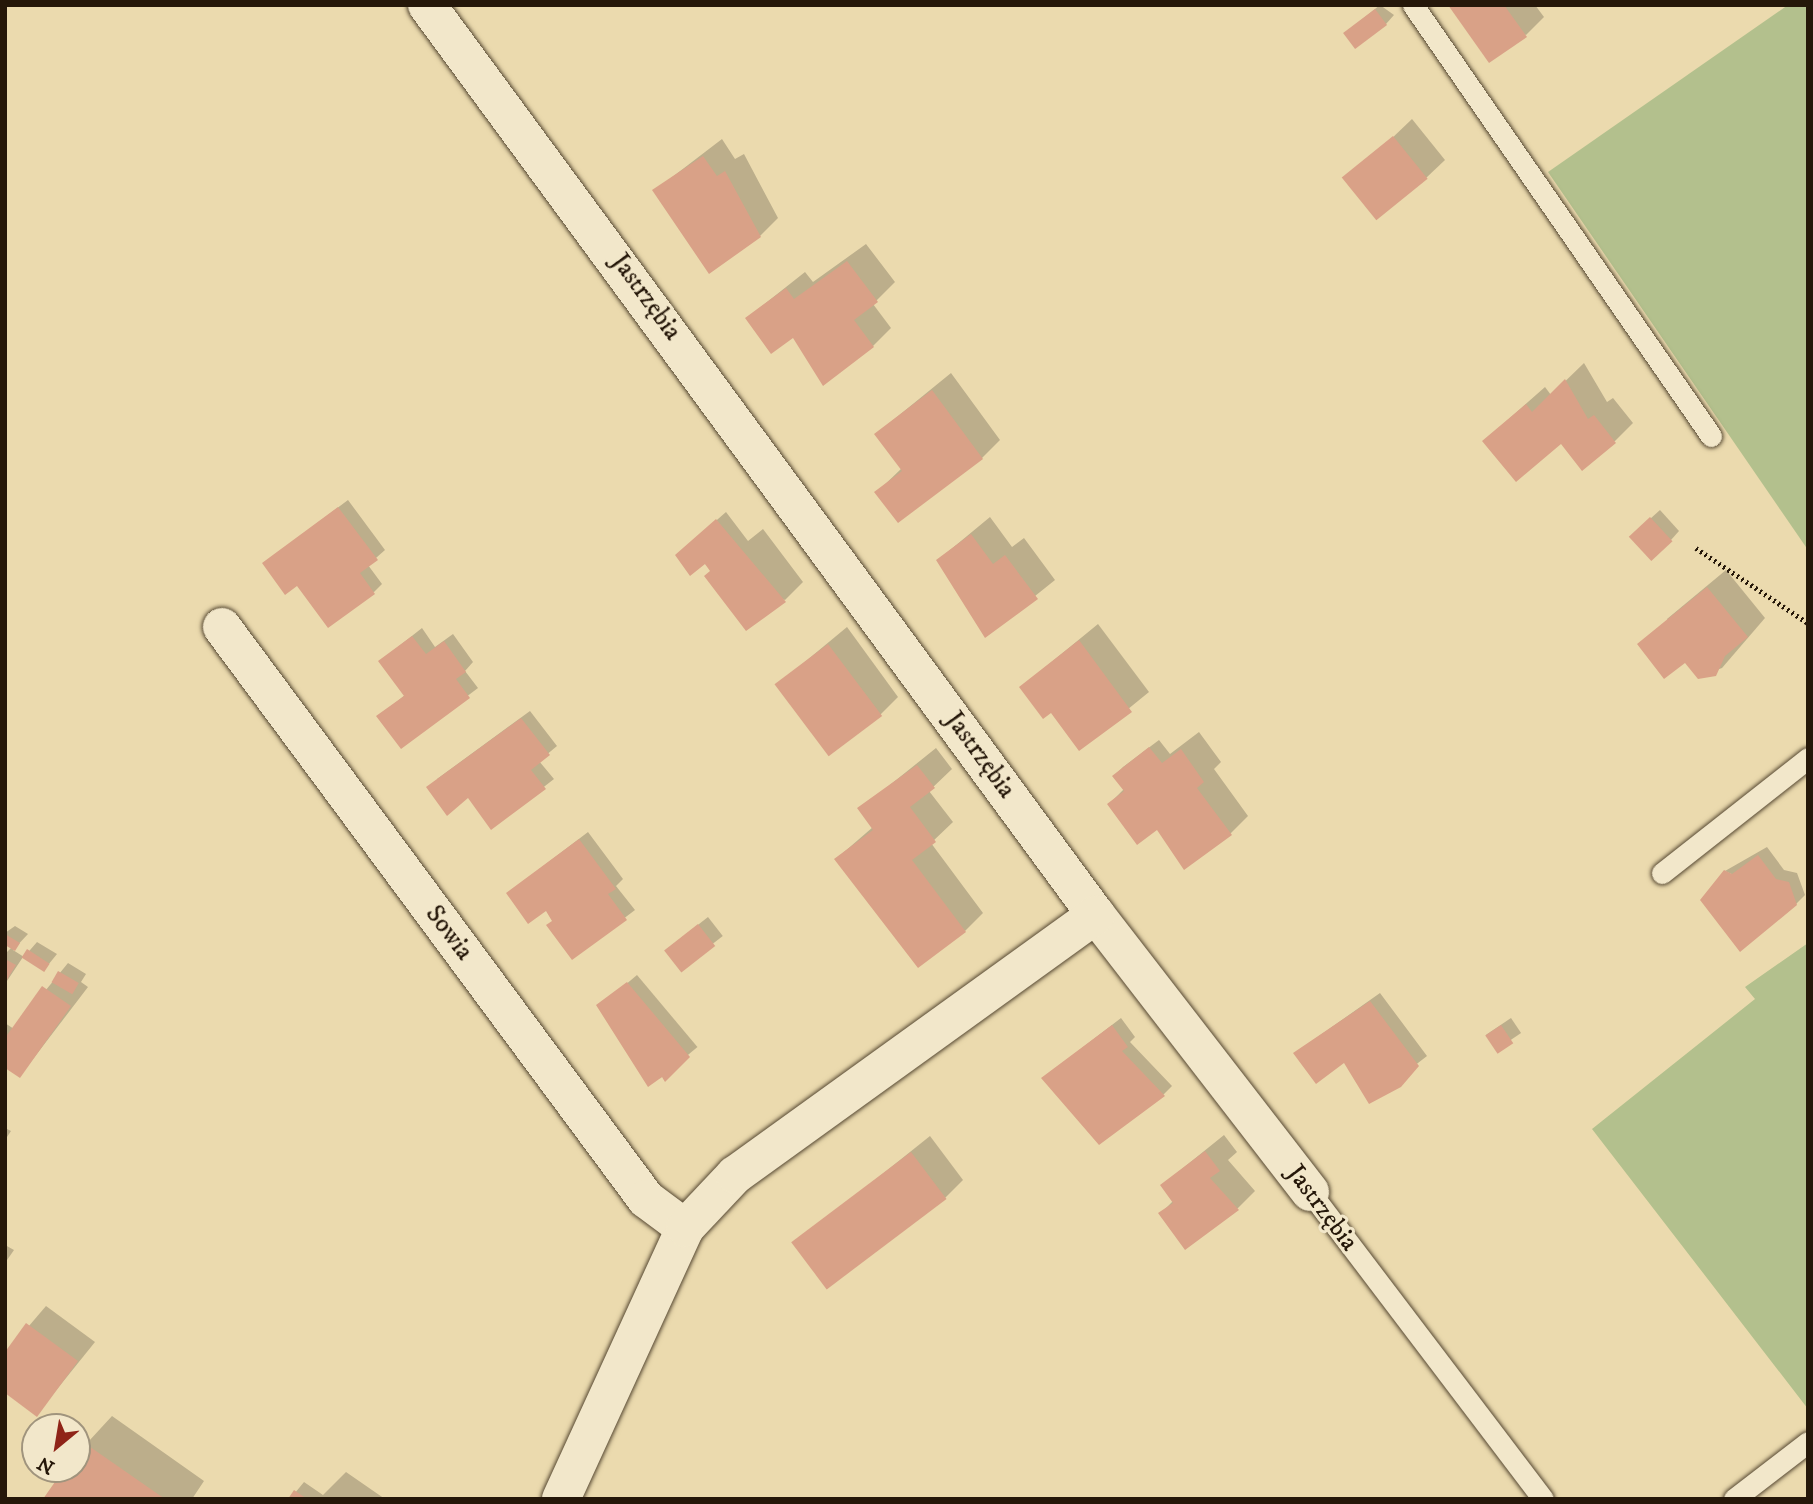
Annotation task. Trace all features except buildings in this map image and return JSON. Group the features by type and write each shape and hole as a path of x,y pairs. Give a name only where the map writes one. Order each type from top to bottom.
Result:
{"street":[{"name":"Jastrzębia","path":"427,5 1096,915 1310,1192"},
{"name":"Sowia","path":"222,628 646,1199 685,1228"},
{"path":"561,1499 685,1228 735,1175 1096,915"}],"lane":[{"path":"1413,5 1711,436"},
{"path":"1662,873 1808,758"},
{"name":"Jastrzębia","path":"1310,1192 1543,1499"},
{"path":"1734,1499 1808,1442"}],"path":[{"path":"1696,548 1808,623"}],"green space":[{"path":"1788,5 1808,5 1808,550 1548,172"},
{"path":"1808,943 1808,1409 1592,1129 1755,999 1745,987"}]}
